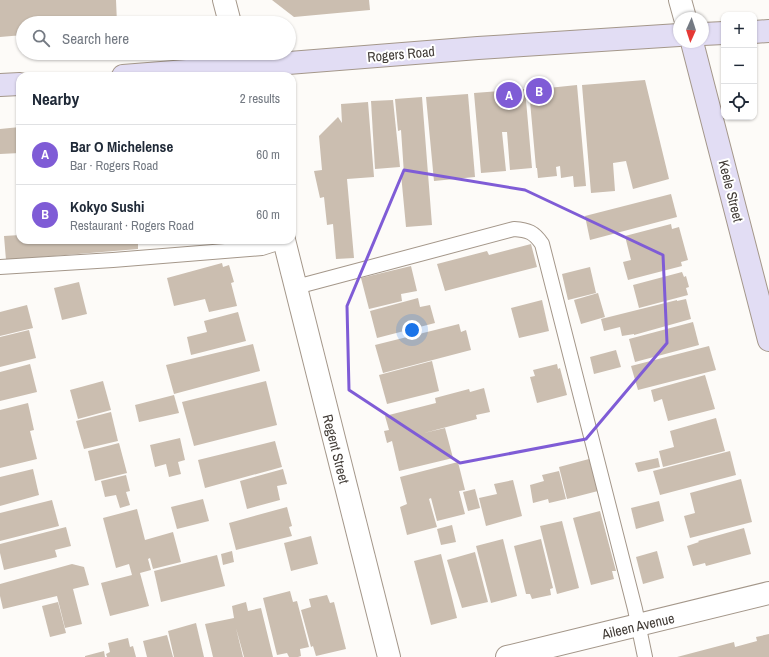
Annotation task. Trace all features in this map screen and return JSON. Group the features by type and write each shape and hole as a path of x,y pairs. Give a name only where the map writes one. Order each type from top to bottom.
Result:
{"main road":[{"path":"757,32 769,31"},
{"path":"709,34 721,33"},
{"name":"Rogers Road","path":"170,72 478,48 673,35"},
{"name":"Keele Street","path":"694,48 769,340"},
{"path":"0,85 16,84"}],"street":[{"path":"224,0 228,16"},
{"path":"680,0 683,12"},
{"name":"Regent Street","path":"285,244 389,657"},
{"name":"Aileen Avenue","path":"507,657 639,626 769,593"}],"lane":[{"path":"296,287 514,229 527,230 536,235 542,244 639,626 645,657"},
{"path":"0,267 255,249 273,244"}],"highlighted area":[{"path":"404,170 525,190 663,255 667,343 586,439 460,463 349,390 347,306"}],"building":[{"path":"0,0 116,0 117,16 16,16 16,36 0,37"},
{"path":"272,0 369,0 370,10 293,16"},
{"path":"645,80 669,179 633,189 626,161 613,163 615,191 591,193 582,85"},
{"path":"577,85 586,186 574,187 573,176 561,178 560,166 556,167 557,176 538,178 529,90"},
{"path":"525,89 532,168 510,170 507,132 502,132 506,171 481,173 474,93"},
{"path":"468,94 475,177 434,181 426,97"},
{"path":"422,97 432,225 406,227 401,174 404,174 401,130 398,131 395,99"},
{"path":"393,100 400,167 375,169 371,101"},
{"path":"368,102 374,177 347,179 354,258 336,259 333,224 327,225 324,197 320,198 314,171 322,170 319,136 338,117 342,123 341,104"},
{"path":"16,127 16,153 0,154 0,129"},
{"path":"671,194 677,217 590,240 585,216"},
{"path":"671,224 672,229 679,227 688,260 681,262 682,266 628,280 623,262 631,260 625,236"},
{"path":"16,235 16,244 138,244 138,249 6,260 4,236"},
{"path":"531,244 537,267 445,291 437,264 487,251 489,255"},
{"path":"222,263 223,267 229,265 234,282 231,283 237,306 209,312 205,299 174,306 167,278"},
{"path":"411,266 417,291 401,294 402,301 369,309 361,278"},
{"path":"590,267 596,293 568,300 562,274"},
{"path":"682,272 684,277 686,276 689,287 686,288 688,295 639,308 633,285"},
{"path":"79,282 87,314 62,320 54,288"},
{"path":"598,293 605,317 581,324 574,300"},
{"path":"418,298 420,307 430,305 435,323 377,338 370,311"},
{"path":"686,299 691,319 634,335 622,336 620,327 604,331 601,319"},
{"path":"542,300 549,331 519,338 511,308"},
{"path":"27,305 33,328 0,336 0,312"},
{"path":"238,312 246,341 191,355 187,337 207,332 204,321"},
{"path":"693,322 699,345 635,362 629,339"},
{"path":"459,324 461,332 466,330 471,350 383,373 375,345"},
{"path":"29,330 36,358 0,367 0,337"},
{"path":"253,344 260,371 174,394 166,365"},
{"path":"709,346 716,370 638,390 631,366"},
{"path":"616,350 621,367 594,374 590,357"},
{"path":"432,361 439,391 387,404 379,375"},
{"path":"30,364 37,392 0,401 0,372"},
{"path":"557,364 558,369 560,368 567,395 537,403 530,377 535,376 533,370"},
{"path":"705,375 715,409 668,421 662,399 654,402 651,390"},
{"path":"103,381 111,410 78,419 70,390"},
{"path":"266,381 277,425 194,446 182,402"},
{"path":"484,388 490,412 476,415 477,419 424,433 445,428 453,458 399,471 392,441 387,443 384,431 389,430 385,416 436,403 435,398 469,389 470,392"},
{"path":"174,395 179,413 139,422 135,405"},
{"path":"28,403 34,430 30,431 37,459 0,468 0,410"},
{"path":"111,412 118,441 84,449 76,421"},
{"path":"716,418 725,451 663,467 659,451 674,447 670,431"},
{"path":"180,438 185,460 178,462 181,474 169,477 166,464 155,467 150,445"},
{"path":"275,441 282,467 205,488 198,460"},
{"path":"119,443 127,473 95,481 88,451"},
{"path":"730,451 736,475 660,495 653,471"},
{"path":"658,458 660,467 638,472 635,463"},
{"path":"589,459 598,491 567,499 559,467"},
{"path":"458,462 465,490 459,491 465,514 437,521 431,498 429,499 437,527 407,535 400,507 407,504 400,477"},
{"path":"33,469 39,495 0,506 0,477"},
{"path":"283,469 287,484 277,486 280,500 247,509 240,481"},
{"path":"559,471 566,499 549,503 548,499 533,503 530,485 544,481 542,475"},
{"path":"126,475 130,491 126,492 130,505 120,508 116,495 105,497 101,481"},
{"path":"741,479 752,522 690,538 684,516 695,513 690,493"},
{"path":"513,480 522,516 486,526 479,498 497,494 494,484"},
{"path":"475,489 480,508 468,511 463,492"},
{"path":"203,499 209,521 177,529 171,507"},
{"path":"52,500 59,526 0,541 0,513"},
{"path":"659,501 664,521 636,529 631,508"},
{"path":"287,507 292,526 289,527 292,536 236,550 229,523"},
{"path":"137,509 145,540 173,532 181,562 153,569 150,558 148,559 151,570 140,573 149,606 110,616 101,583 132,575 129,564 116,568 103,518"},
{"path":"600,511 616,571 612,571 614,579 591,585 573,518"},
{"path":"562,521 579,588 557,594 540,526"},
{"path":"452,525 456,542 441,545 437,529"},
{"path":"66,527 71,546 55,550 57,557 4,570 0,553 0,544"},
{"path":"744,528 751,554 706,566 705,563 693,566 687,546 699,542 698,541"},
{"path":"311,536 318,564 291,571 284,543"},
{"path":"503,539 517,596 491,603 476,546"},
{"path":"541,539 553,588 550,589 551,595 532,599 530,594 526,594 514,546"},
{"path":"232,551 234,562 223,565 221,554"},
{"path":"657,551 664,578 643,584 636,557"},
{"path":"475,552 488,602 462,608 447,560"},
{"path":"441,554 457,618 431,625 414,561"},
{"path":"217,555 225,586 161,602 154,571"},
{"path":"72,564 84,567 89,585 73,589 82,624 65,628 57,596 3,609 0,596 0,584"},
{"path":"290,591 293,602 297,601 309,647 300,649 301,656 298,657 289,657 287,653 277,655 263,598"},
{"path":"327,595 330,603 334,602 346,649 316,656 313,646 311,647 301,610 311,607 309,599"},
{"path":"58,602 66,633 50,637 42,606"},
{"path":"246,602 248,611 261,608 273,657 244,657 236,628 243,657 213,657 205,624 234,618 232,606"},
{"path":"196,623 204,657 174,657 168,631"},
{"path":"769,634 769,657 677,657 734,642 735,647 757,641 756,637"},
{"path":"167,635 173,657 147,657 143,641"},
{"path":"128,638 130,647 133,646 136,657 107,657 106,654 110,652 108,643"},
{"path":"104,651 105,657 85,657 85,656"}],"place":[{"name":"Kokyo Sushi","path":"539,91"},
{"name":"Bar O Michelense","path":"509,95"}]}
